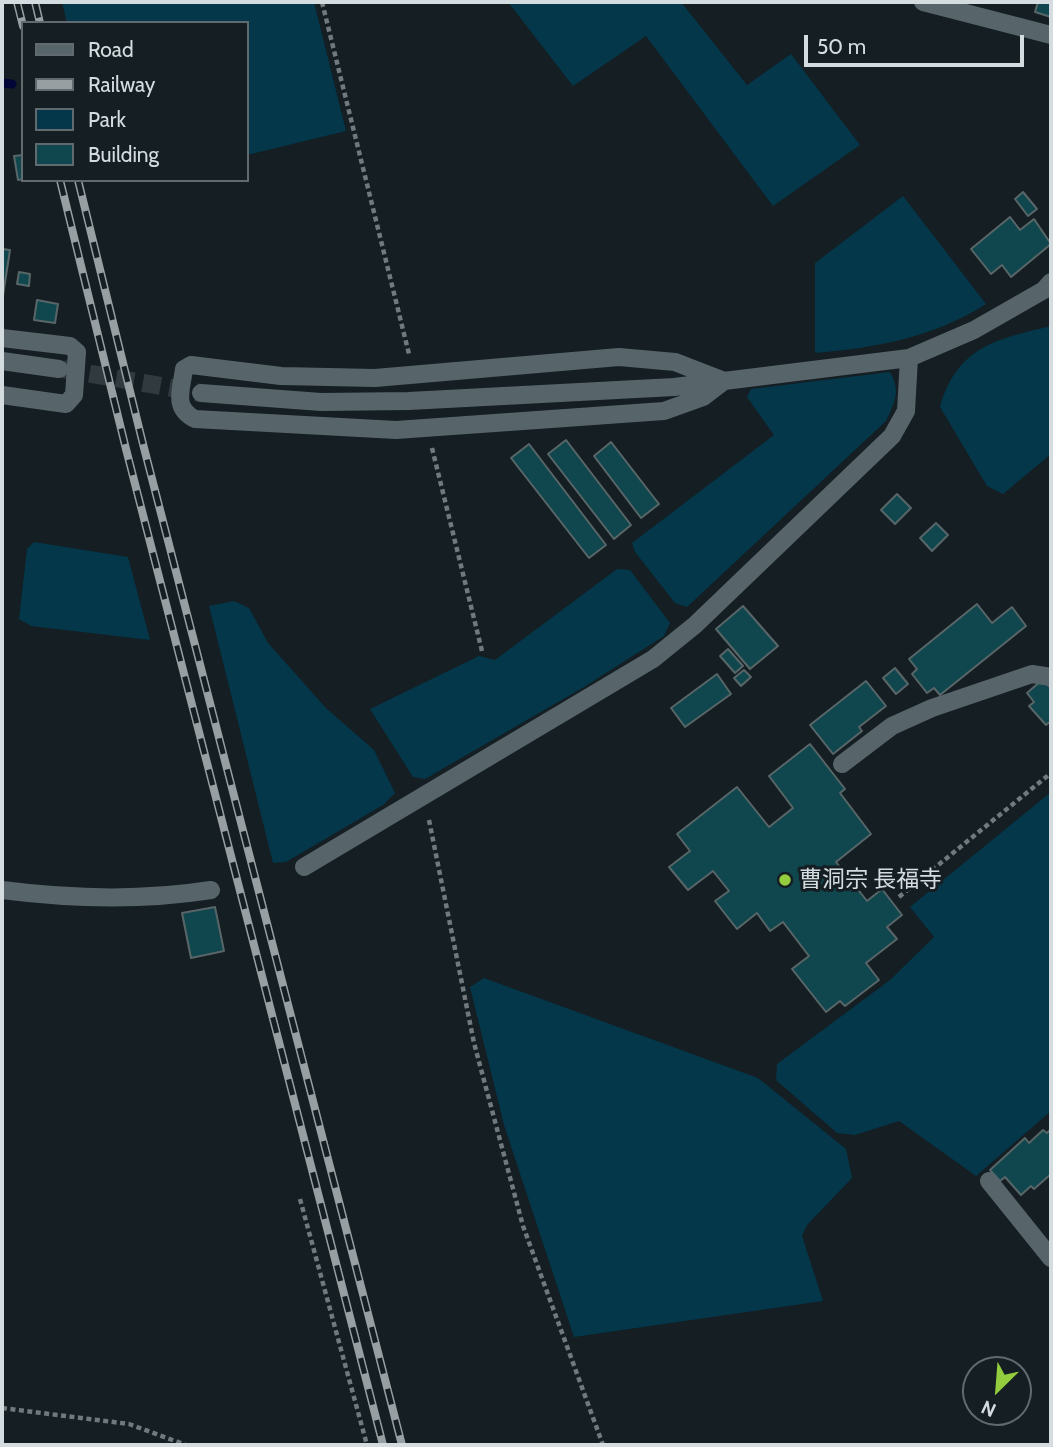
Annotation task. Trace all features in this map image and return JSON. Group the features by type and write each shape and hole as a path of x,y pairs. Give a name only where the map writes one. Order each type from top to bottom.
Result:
{"street":[{"path":"923,2 1051,35"},
{"path":"201,393 321,402 409,401 674,387 908,358 974,330 1044,290 1051,282"},
{"path":"2,338 70,346 78,352 74,395 66,404 2,396"},
{"path":"619,357 675,362 724,381 703,397 664,411 396,430 195,419 183,413 179,404 184,369 191,365 281,376 375,378 619,357"},
{"path":"304,867 653,659 695,625 892,436 906,411 908,358"},
{"path":"2,361 59,369"},
{"path":"842,764 892,726 932,708 1032,674 1051,677"},
{"path":"2,890 66,898 170,897 211,890"},
{"path":"989,1181 1051,1258"}],"path":[{"path":"322,2 415,374"},
{"path":"426,428 482,651"},
{"path":"900,897 1051,773"},
{"path":"422,796 474,1043 523,1226 603,1445"},
{"path":"300,1199 367,1445"},
{"path":"2,1408 129,1423 186,1445"}],"green space":[{"path":"62,2 314,2 346,131 248,155 248,21 67,21"},
{"path":"508,2 681,2 747,85 791,54 860,145 773,206 646,36 573,86"},
{"path":"903,196 986,304 925,333 860,348 815,353 815,263"},
{"path":"1051,326 1051,454 1003,494 987,486 940,407 947,387 968,358 996,342"},
{"path":"890,372 896,396 886,421 687,607 675,603 635,552 632,543 774,435 747,397 751,389"},
{"path":"34,542 128,557 150,640 31,626 19,619 27,549"},
{"path":"617,569 630,570 670,623 664,636 584,687 425,779 413,777 370,709 479,656 495,660"},
{"path":"234,601 249,608 268,643 326,708 374,750 395,793 383,805 286,862 273,863 209,606"},
{"path":"1051,792 1051,1111 976,1176 899,1121 855,1135 837,1133 776,1080 777,1064 890,980 934,937 910,907"},
{"path":"484,978 758,1078 846,1149 852,1178 807,1225 802,1236 823,1301 574,1337 504,1125 470,987"}],"building":[{"path":"1038,2 1051,2 1051,17 1035,12"},
{"path":"21,155 21,179 18,180 14,156"},
{"path":"1023,192 1037,209 1028,216 1015,199"},
{"path":"1010,217 1020,230 1034,219 1051,244 1011,277 1002,265 991,274 971,249"},
{"path":"2,249 10,250 2,302"},
{"path":"19,272 30,274 29,286 17,284"},
{"path":"37,300 58,304 55,323 34,320"},
{"path":"566,440 631,525 614,539 548,454"},
{"path":"611,442 659,504 641,518 594,456"},
{"path":"529,444 606,545 589,558 511,458"},
{"path":"897,494 911,508 895,524 881,510"},
{"path":"936,523 948,535 932,551 920,538"},
{"path":"977,604 992,623 1012,607 1026,626 940,695 934,688 927,693 912,674 917,669 909,659"},
{"path":"743,606 778,646 750,669 716,629"},
{"path":"728,649 743,666 735,673 720,656"},
{"path":"895,668 908,684 896,694 883,678"},
{"path":"744,670 751,677 741,686 734,678"},
{"path":"717,674 731,694 685,727 671,708"},
{"path":"1042,680 1051,688 1051,721 1046,725 1029,706 1034,702 1027,693"},
{"path":"866,681 886,706 859,727 862,731 833,754 810,725"},
{"name":"曹洞宗 長福寺","path":"810,744 845,789 840,793 871,834 836,862 867,901 882,889 902,915 887,927 897,939 866,963 879,980 845,1006 840,1001 826,1012 792,969 809,956 783,922 770,931 757,913 737,929 715,901 729,891 713,871 688,890 669,867 690,851 677,834 737,787 769,827 793,808 769,776"},
{"path":"215,907 224,951 191,958 182,913"},
{"path":"1051,1129 1051,1174 1034,1189 1031,1186 1021,1195 1005,1177 1000,1181 990,1170 1025,1138 1029,1143 1043,1130 1047,1133"}],"waterway":[{"path":"2,83 12,84"}],"tunnel":[{"path":"63,369 201,393"}],"railway":[{"path":"17,2 22,21"},
{"path":"35,2 40,21"},
{"path":"60,182 126,449 383,1445"},
{"path":"78,182 143,444 402,1445"}],"place":[{"name":"曹洞宗 長福寺","path":"785,880"}]}
